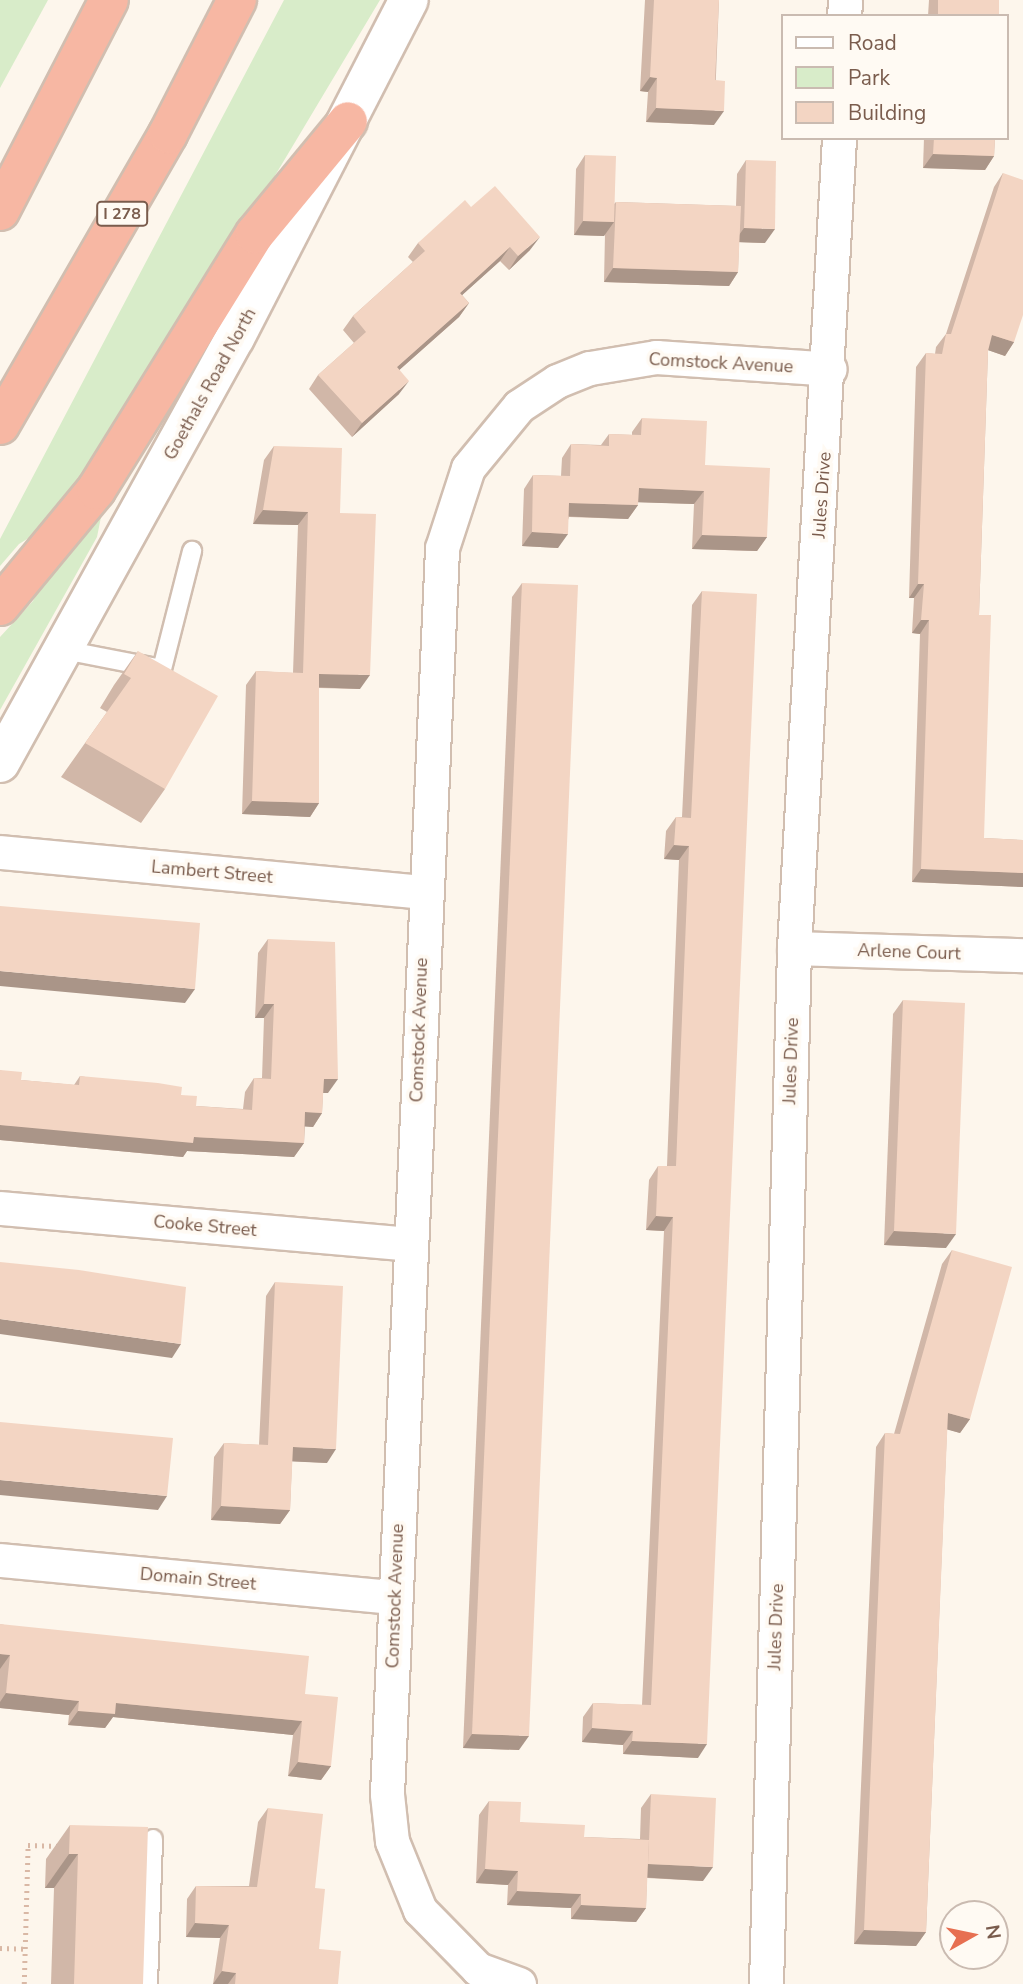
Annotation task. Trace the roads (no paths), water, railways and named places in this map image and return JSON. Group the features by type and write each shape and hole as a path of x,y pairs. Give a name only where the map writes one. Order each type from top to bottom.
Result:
{"highway":[{"path":"0,211 109,0"},
{"name":"I 278","path":"0,425 168,134 237,0"},
{"path":"0,606 96,490 255,234 348,121"}],"main road":[{"name":"Goethals Road North","path":"0,763 64,650 348,121 409,0"}],"street":[{"name":"Jules Drive","path":"766,1984 794,948 830,369 839,140"},
{"name":"Comstock Avenue","path":"473,1976 420,1910 392,1841 387,1794 424,892 442,548 468,468 493,431 557,382 628,360 830,369"},
{"name":"Lambert Street","path":"0,852 424,892"},
{"name":"Arlene Court","path":"794,948 1023,955"},
{"name":"Cooke Street","path":"0,1208 410,1244"},
{"name":"Domain Street","path":"0,1560 395,1597"},
{"path":"473,1976 519,1984"}],"lane":[{"path":"64,650 162,669 192,551"},
{"path":"148,1984 153,1839"}]}
